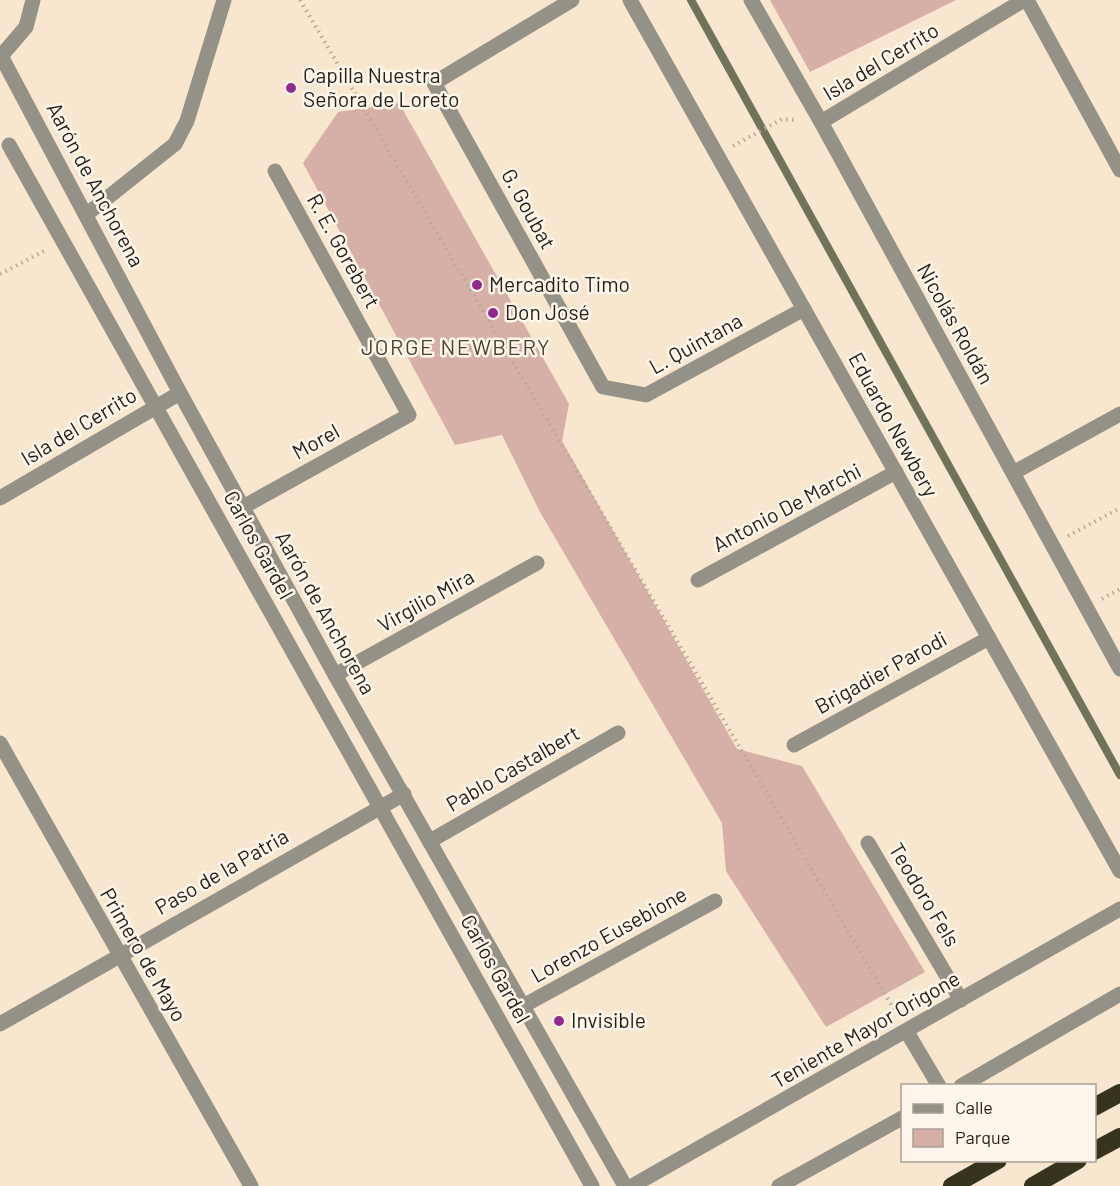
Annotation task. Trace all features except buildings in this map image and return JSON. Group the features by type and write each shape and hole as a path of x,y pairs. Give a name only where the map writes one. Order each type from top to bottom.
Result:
{"highway":[{"path":"1096,1106 1120,1093"},
{"path":"1096,1150 1120,1137"},
{"path":"952,1186 996,1162"},
{"path":"1033,1186 1076,1162"}],"street":[{"path":"1,55 26,27 33,0"},
{"path":"87,214 175,144 187,121 224,0"},
{"name":"G. Goubat","path":"572,0 434,83 603,387"},
{"name":"Eduardo Newbery","path":"630,0 1120,871"},
{"name":"Nicolás Roldán","path":"751,0 821,122 1120,669"},
{"path":"1026,0 1120,170"},
{"name":"Isla del Cerrito","path":"821,122 1026,0"},
{"name":"Aarón de Anchorena","path":"1,55 180,393 335,675 625,1186"},
{"name":"Carlos Gardel","path":"9,145 592,1186"},
{"name":"R. E. Gorebert","path":"275,171 409,415"},
{"name":"L. Quintana","path":"603,387 646,395 804,309"},
{"name":"Isla del Cerrito","path":"0,498 180,393"},
{"path":"1012,473 1120,414"},
{"name":"Morel","path":"243,507 409,415"},
{"name":"Antonio De Marchi","path":"698,580 896,472"},
{"name":"Virgilio Mira","path":"335,675 537,563"},
{"name":"Brigadier Parodi","path":"794,745 989,638"},
{"name":"Pablo Castalbert","path":"430,841 618,733"},
{"name":"Primero de Mayo","path":"0,743 251,1186"},
{"name":"Paso de la Patria","path":"0,1024 380,805 404,794"},
{"name":"Teodoro Fels","path":"868,843 961,1000"},
{"name":"Lorenzo Eusebione","path":"523,1006 715,901"},
{"name":"Teniente Mayor Origone","path":"632,1186 907,1032 1120,909"},
{"path":"964,1084 1120,994"},
{"path":"907,1032 938,1084"},
{"path":"786,1184 901,1119"}],"path":[{"path":"300,0 907,1032"},
{"path":"745,138 782,119"},
{"path":"0,274 63,241"},
{"path":"1051,545 1120,508"}],"green space":[{"path":"770,0 956,0 810,72"},
{"path":"399,103 569,404 562,441 737,749 802,766 925,972 826,1027 726,871 722,823 540,512 502,435 455,445 303,163 338,112"}],"waterway":[{"path":"691,0 1120,775"}],"place":[{"name":"Capilla Nuestra Señora de Loreto","path":"291,88"},
{"name":"Mercadito Timo","path":"477,285"},
{"name":"Don José","path":"493,313"},
{"name":"Invisible","path":"559,1021"}],"district":[{"name":"JORGE NEWBERY","path":"456,347"}]}
